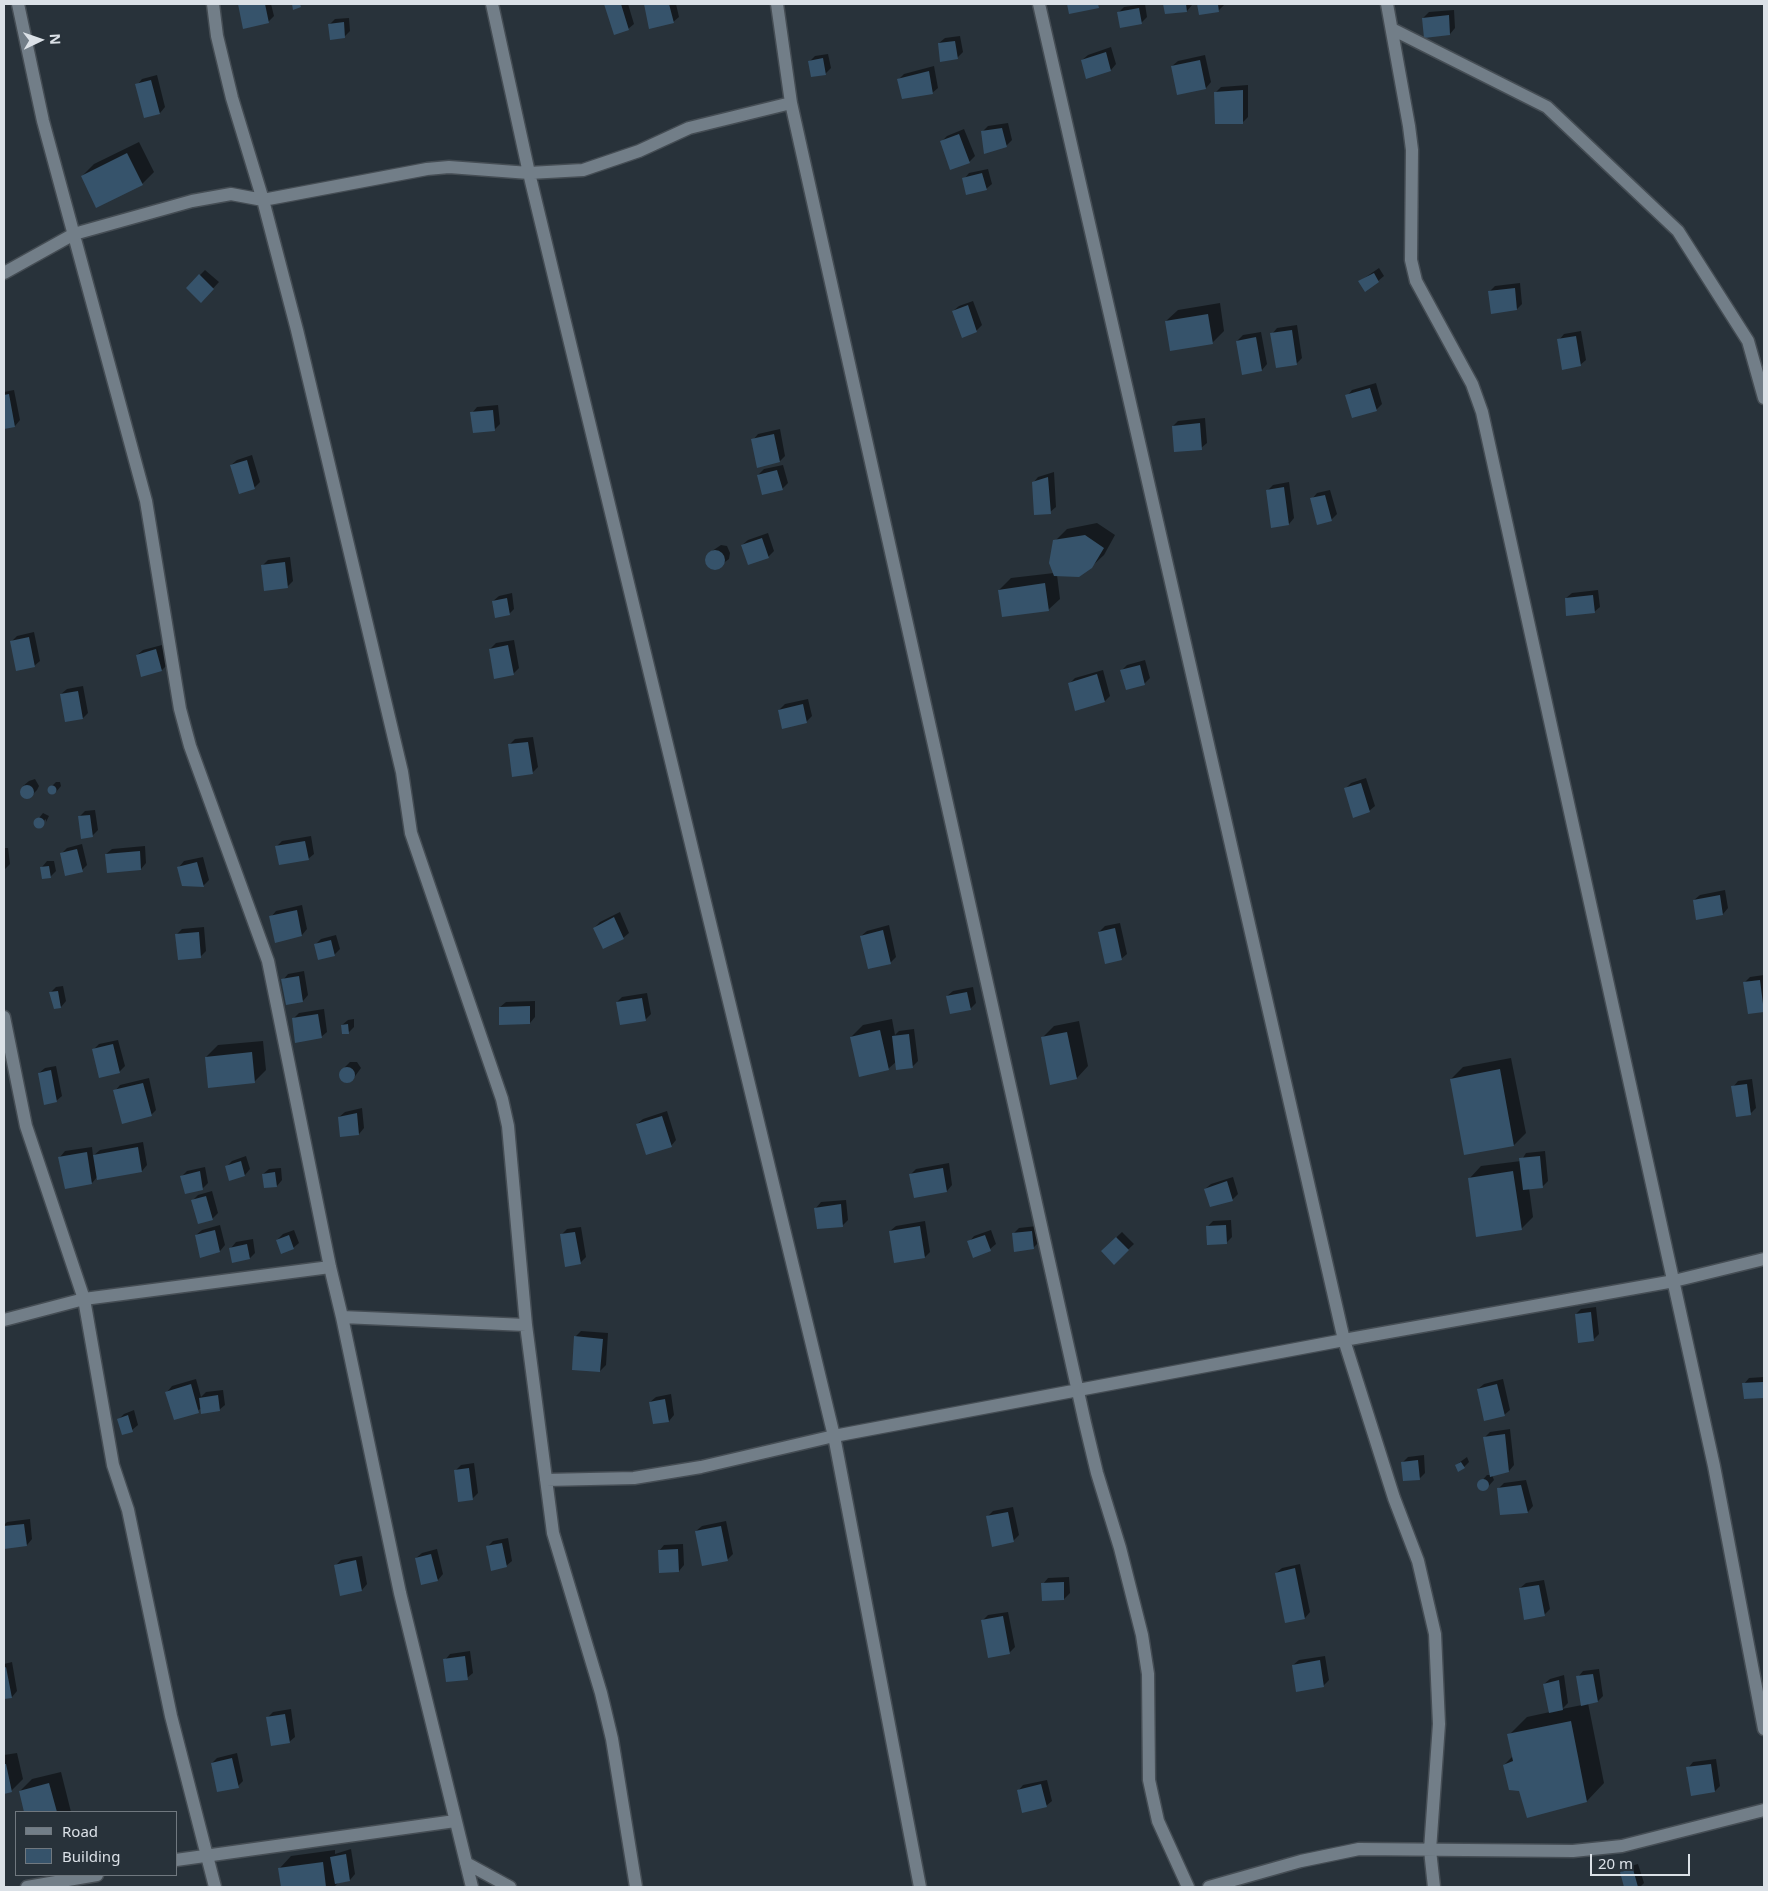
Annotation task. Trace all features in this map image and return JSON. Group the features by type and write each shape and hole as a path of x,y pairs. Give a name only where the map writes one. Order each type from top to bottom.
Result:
{"street":[{"path":"18,4 43,121 144,492 180,709 188,737 268,961 330,1267 400,1592 472,1887"},
{"path":"213,4 232,98 263,200 298,330 402,772 411,833 502,1099 508,1126 526,1325 553,1533 601,1693 612,1739 636,1887"},
{"path":"492,4 529,173 834,1436 920,1887"},
{"path":"777,4 791,103 1078,1390 1097,1473 1120,1548 1142,1635 1148,1674 1148,1780 1158,1821 1188,1887"},
{"path":"1039,4 1344,1340 1394,1498 1418,1561 1435,1634 1439,1724 1430,1850 1434,1887"},
{"path":"1387,4 1412,150 1411,260 1416,281 1472,384 1482,412 1714,1466 1764,1729"},
{"path":"1392,29 1547,107 1678,231 1748,341 1764,398"},
{"path":"4,273 74,234 200,200 231,194 263,200 426,169 449,168 529,173 583,170 639,151 689,128 791,103"},
{"path":"4,1017 26,1126 84,1299 113,1465 128,1510 171,1716 215,1887"},
{"path":"546,1480 634,1478 701,1467 834,1436 1344,1340 1674,1281 1764,1259"},
{"path":"4,1320 84,1299 330,1267"},
{"path":"342,1317 526,1325"},
{"path":"1209,1887 1301,1861 1359,1849 1573,1851 1622,1846 1764,1810"},
{"path":"178,1860 455,1821"},
{"path":"466,1864 510,1887"},
{"path":"27,1887 91,1876"}],"building":[{"path":"238,4 265,4 269,23 243,29"},
{"path":"292,4 300,4 301,7 293,10"},
{"path":"604,4 621,4 629,30 614,35"},
{"path":"644,4 669,4 674,23 649,29"},
{"path":"1067,4 1098,4 1099,8 1069,14"},
{"path":"1163,4 1186,4 1187,12 1165,14"},
{"path":"1197,4 1218,4 1219,12 1199,15"},
{"path":"1139,8 1142,24 1120,28 1117,12"},
{"path":"1449,15 1450,35 1424,38 1422,18"},
{"path":"344,22 345,38 330,40 328,24"},
{"path":"955,41 958,59 940,62 938,43"},
{"path":"1106,52 1111,71 1086,79 1081,60"},
{"path":"823,58 826,75 811,77 808,61"},
{"path":"1200,60 1206,89 1177,95 1171,66"},
{"path":"929,71 933,94 902,99 897,79"},
{"path":"151,80 160,114 144,118 135,84"},
{"path":"1243,90 1243,124 1215,124 1214,92"},
{"path":"1002,128 1007,147 984,154 981,131"},
{"path":"959,134 970,163 950,170 940,141"},
{"path":"127,153 143,185 96,208 81,176"},
{"path":"982,173 987,190 966,195 962,178"},
{"path":"1374,273 1379,282 1365,292 1358,281"},
{"path":"199,274 214,289 201,303 186,288"},
{"path":"1515,288 1517,310 1491,314 1488,291"},
{"path":"968,305 977,332 962,338 952,311"},
{"path":"1208,314 1213,344 1170,351 1165,321"},
{"path":"1292,330 1297,365 1276,368 1270,333"},
{"path":"1576,336 1581,366 1562,370 1557,339"},
{"path":"1256,337 1262,371 1242,375 1236,341"},
{"path":"1370,388 1377,411 1352,418 1345,395"},
{"path":"9,394 15,427 4,429 4,395"},
{"path":"493,410 495,431 473,433 470,412"},
{"path":"1200,423 1202,450 1174,452 1172,426"},
{"path":"774,434 780,462 757,468 751,439"},
{"path":"247,460 255,489 239,494 230,465"},
{"path":"777,470 783,490 762,495 757,475"},
{"path":"1048,477 1051,514 1034,515 1032,482"},
{"path":"1284,487 1289,525 1271,528 1266,490"},
{"path":"1325,495 1332,521 1317,525 1310,498"},
{"path":"1085,535 1104,548 1092,568 1079,577 1054,576 1049,563 1053,540"},
{"path":"762,538 769,558 748,565 741,545"},
{"path":"715,550 722,553 725,560 722,567 715,570 708,567 705,560 708,553"},
{"path":"285,562 288,588 264,591 261,565"},
{"path":"1045,583 1049,611 1002,617 998,590"},
{"path":"1593,595 1595,613 1566,616 1565,598"},
{"path":"507,598 510,615 495,618 492,601"},
{"path":"29,637 35,667 16,671 10,641"},
{"path":"508,645 514,675 494,679 489,649"},
{"path":"156,649 162,671 141,677 136,655"},
{"path":"1140,665 1145,685 1126,690 1120,670"},
{"path":"1097,674 1105,702 1075,711 1068,683"},
{"path":"78,691 83,719 65,722 60,694"},
{"path":"803,704 807,723 782,729 778,710"},
{"path":"528,742 533,774 512,777 508,744"},
{"path":"1361,783 1370,812 1353,818 1344,788"},
{"path":"24,785 30,785 34,792 30,799 24,799 20,795 20,789"},
{"path":"52,786 56,790 52,794 48,790"},
{"path":"90,815 93,837 81,839 78,816"},
{"path":"37,818 41,818 44,823 43,827 37,828 34,825 34,821"},
{"path":"305,841 309,860 279,865 275,846"},
{"path":"77,849 83,872 65,876 60,853"},
{"path":"140,851 141,870 107,873 105,854"},
{"path":"197,862 204,887 182,886 177,867"},
{"path":"49,866 51,878 42,879 40,867"},
{"path":"1720,895 1723,915 1696,920 1693,900"},
{"path":"297,910 302,936 275,943 269,916"},
{"path":"614,917 624,939 603,949 593,928"},
{"path":"1115,928 1122,960 1105,964 1098,932"},
{"path":"883,930 891,964 868,969 860,936"},
{"path":"199,932 201,958 178,960 175,934"},
{"path":"331,940 335,956 318,960 314,944"},
{"path":"299,976 303,1002 286,1005 281,979"},
{"path":"1760,980 1764,1012 1748,1014 1743,982"},
{"path":"58,991 61,1008 54,1009 49,992"},
{"path":"967,992 971,1010 950,1014 946,996"},
{"path":"642,998 646,1021 620,1025 616,1002"},
{"path":"530,1006 530,1024 499,1025 499,1007"},
{"path":"318,1014 322,1038 295,1043 292,1018"},
{"path":"348,1024 349,1034 342,1034 341,1025"},
{"path":"880,1030 889,1070 859,1077 850,1037"},
{"path":"1067,1032 1077,1079 1050,1085 1041,1037"},
{"path":"909,1034 913,1068 896,1070 892,1036"},
{"path":"113,1044 120,1073 99,1078 92,1049"},
{"path":"252,1052 255,1083 208,1088 205,1057"},
{"path":"344,1067 350,1067 355,1072 353,1081 344,1083 339,1078 339,1072"},
{"path":"1500,1069 1514,1146 1464,1155 1450,1079"},
{"path":"51,1070 57,1102 44,1105 38,1073"},
{"path":"143,1083 152,1116 122,1124 113,1090"},
{"path":"1747,1084 1751,1115 1736,1117 1731,1086"},
{"path":"357,1113 359,1135 340,1137 338,1117"},
{"path":"662,1116 672,1147 646,1155 636,1124"},
{"path":"138,1147 142,1172 97,1180 93,1155"},
{"path":"87,1152 92,1184 65,1189 58,1157"},
{"path":"1540,1156 1543,1188 1523,1190 1519,1158"},
{"path":"241,1161 245,1176 229,1181 225,1166"},
{"path":"943,1168 947,1192 914,1198 909,1174"},
{"path":"200,1171 203,1190 185,1194 180,1176"},
{"path":"1513,1171 1522,1230 1476,1237 1468,1178"},
{"path":"275,1172 277,1187 264,1188 262,1174"},
{"path":"1227,1181 1233,1201 1210,1207 1204,1189"},
{"path":"206,1196 213,1220 198,1224 191,1200"},
{"path":"841,1204 843,1227 817,1229 814,1208"},
{"path":"1226,1225 1227,1244 1207,1245 1206,1226"},
{"path":"920,1226 925,1258 894,1263 889,1231"},
{"path":"215,1230 220,1252 200,1258 195,1235"},
{"path":"1032,1231 1034,1249 1014,1252 1012,1233"},
{"path":"575,1232 581,1264 565,1267 560,1234"},
{"path":"289,1235 294,1249 281,1254 276,1240"},
{"path":"985,1235 991,1251 973,1258 967,1241"},
{"path":"1116,1237 1129,1250 1114,1265 1101,1251"},
{"path":"247,1244 250,1259 232,1263 229,1248"},
{"path":"1591,1312 1594,1341 1578,1343 1575,1314"},
{"path":"574,1336 603,1339 600,1372 572,1370"},
{"path":"1763,1382 1764,1398 1744,1399 1742,1383"},
{"path":"191,1384 199,1413 174,1420 165,1392"},
{"path":"1497,1384 1505,1416 1484,1421 1477,1389"},
{"path":"218,1395 220,1411 201,1414 199,1398"},
{"path":"665,1399 669,1422 653,1424 649,1402"},
{"path":"128,1415 133,1432 122,1435 117,1419"},
{"path":"1505,1434 1509,1472 1490,1477 1483,1437"},
{"path":"1418,1460 1420,1480 1403,1481 1401,1462"},
{"path":"1461,1462 1465,1468 1458,1472 1455,1465"},
{"path":"469,1468 473,1500 458,1502 454,1470"},
{"path":"1483,1479 1489,1485 1483,1491 1477,1485"},
{"path":"1521,1485 1528,1513 1500,1515 1497,1488"},
{"path":"1008,1512 1014,1542 992,1547 986,1516"},
{"path":"24,1524 27,1546 4,1549 4,1526"},
{"path":"721,1526 728,1561 702,1566 695,1531"},
{"path":"502,1543 507,1567 491,1571 486,1546"},
{"path":"678,1549 679,1572 659,1573 658,1550"},
{"path":"431,1554 438,1581 421,1585 415,1558"},
{"path":"356,1560 362,1591 340,1596 334,1565"},
{"path":"1295,1568 1305,1619 1285,1623 1275,1573"},
{"path":"1064,1582 1064,1600 1042,1601 1041,1583"},
{"path":"1539,1585 1545,1616 1524,1620 1519,1588"},
{"path":"1003,1616 1010,1654 988,1658 981,1620"},
{"path":"465,1656 468,1680 446,1682 443,1659"},
{"path":"1320,1660 1324,1687 1296,1692 1292,1665"},
{"path":"6,1667 12,1698 4,1699 4,1668"},
{"path":"1593,1674 1598,1702 1581,1706 1576,1676"},
{"path":"1559,1680 1563,1710 1549,1713 1543,1684"},
{"path":"285,1714 290,1743 271,1746 266,1717"},
{"path":"1571,1721 1587,1802 1527,1818 1519,1791 1509,1790 1503,1765 1513,1761 1507,1734"},
{"path":"232,1758 239,1788 217,1792 211,1763"},
{"path":"4,1764 6,1764 12,1792 4,1794"},
{"path":"1711,1764 1715,1792 1691,1796 1686,1767"},
{"path":"49,1783 57,1811 24,1811 19,1791"},
{"path":"1041,1784 1047,1807 1022,1813 1017,1790"},
{"path":"346,1854 350,1881 335,1884 330,1857"},
{"path":"323,1862 326,1887 281,1887 278,1868"},
{"path":"1633,1869 1638,1887 1624,1887 1620,1872"}]}
